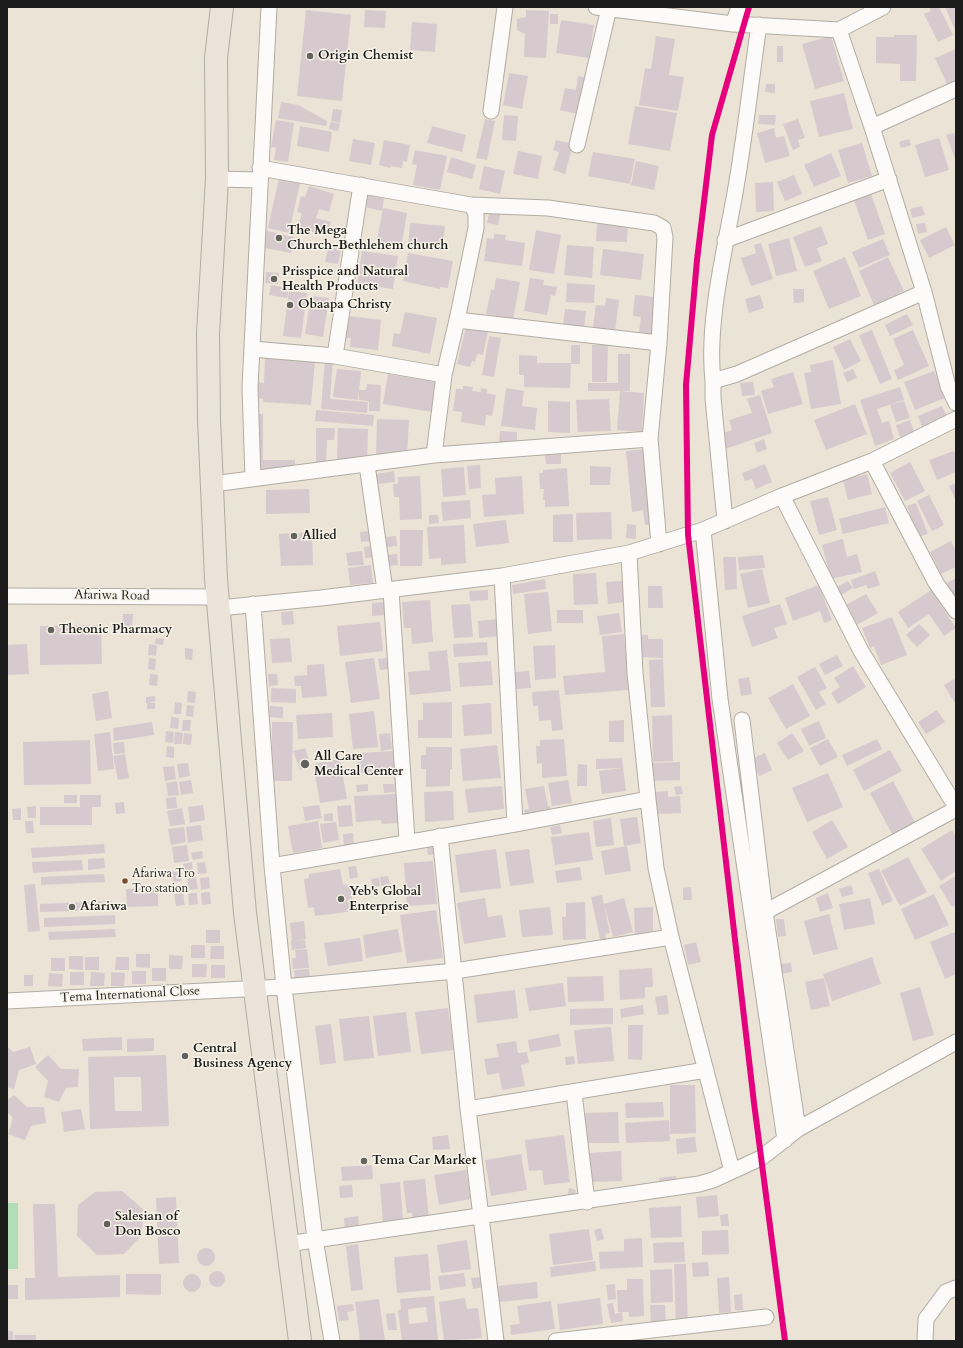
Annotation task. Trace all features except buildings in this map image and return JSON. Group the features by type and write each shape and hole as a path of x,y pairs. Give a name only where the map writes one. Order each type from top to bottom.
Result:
{"highway":[{"path":"222,7 216,58 217,180 208,333 212,484 218,602 237,837 254,989 300,1341"}],"street":[{"path":"253,479 250,428 252,349 268,7"},
{"path":"491,111 505,7"},
{"path":"734,24 739,7"},
{"path":"577,145 602,8 734,24 839,30 883,7"},
{"path":"725,521 713,398 711,351 725,240 733,202 759,25"},
{"path":"839,30 889,180 924,292 948,386 956,403"},
{"path":"872,127 956,89"},
{"path":"217,180 260,174 361,185 471,205 548,208 654,223 663,228 665,237 659,343 650,439 659,544"},
{"path":"725,240 889,180"},
{"path":"335,356 361,185"},
{"path":"434,455 444,375 458,320 476,228 476,213 471,205"},
{"path":"713,381 737,374 924,292"},
{"path":"458,320 659,343"},
{"path":"252,349 335,356 444,375"},
{"name":"Afariwa Road","path":"7,596 253,604 502,576 629,553 704,530 782,496 872,461 956,419"},
{"path":"212,484 367,465 434,455 650,439"},
{"path":"872,461 936,583 956,611"},
{"path":"367,465 388,590 408,841"},
{"path":"765,912 956,808 861,651 782,496"},
{"path":"704,530 720,699 785,1140"},
{"path":"629,553 635,673 656,868 671,937 732,1171"},
{"path":"502,576 514,824"},
{"path":"253,604 272,866 284,987 315,1239 332,1341"},
{"path":"742,720 765,912 798,1129"},
{"path":"272,866 648,799"},
{"path":"440,836 468,1109 496,1341"},
{"name":"Tema International Close","path":"7,1001 284,987 455,971 671,937"},
{"path":"287,1244 587,1202 699,1184 713,1180 761,1158 798,1129 956,1042"},
{"path":"468,1109 574,1093 706,1070"},
{"path":"574,1093 587,1202"},
{"path":"925,1341 926,1319 946,1292 956,1288"},
{"path":"556,1341 766,1317"}],"green space":[{"path":"7,1203 18,1203 18,1269 7,1269"}],"transit line":[{"path":"749,7 712,135 697,260 686,385 688,535 754,1103 785,1341"}],"place":[{"name":"Origin Chemist","path":"310,56"},
{"name":"The Mega Church-Bethlehem church","path":"279,238"},
{"name":"Prisspice and Natural Health Products","path":"274,279"},
{"name":"Obaapa Christy","path":"290,305"},
{"name":"Allied","path":"294,536"},
{"name":"Theonic Pharmacy","path":"51,630"},
{"name":"All Care Medical Center","path":"305,764"},
{"name":"Afariwa Tro Tro station","path":"125,881"},
{"name":"Yeb's Global Enterprise","path":"341,899"},
{"name":"Afariwa","path":"72,907"},
{"name":"Central Business Agency","path":"185,1056"},
{"name":"Tema Car Market","path":"364,1161"},
{"name":"Salesian of Don Bosco","path":"107,1224"}]}
